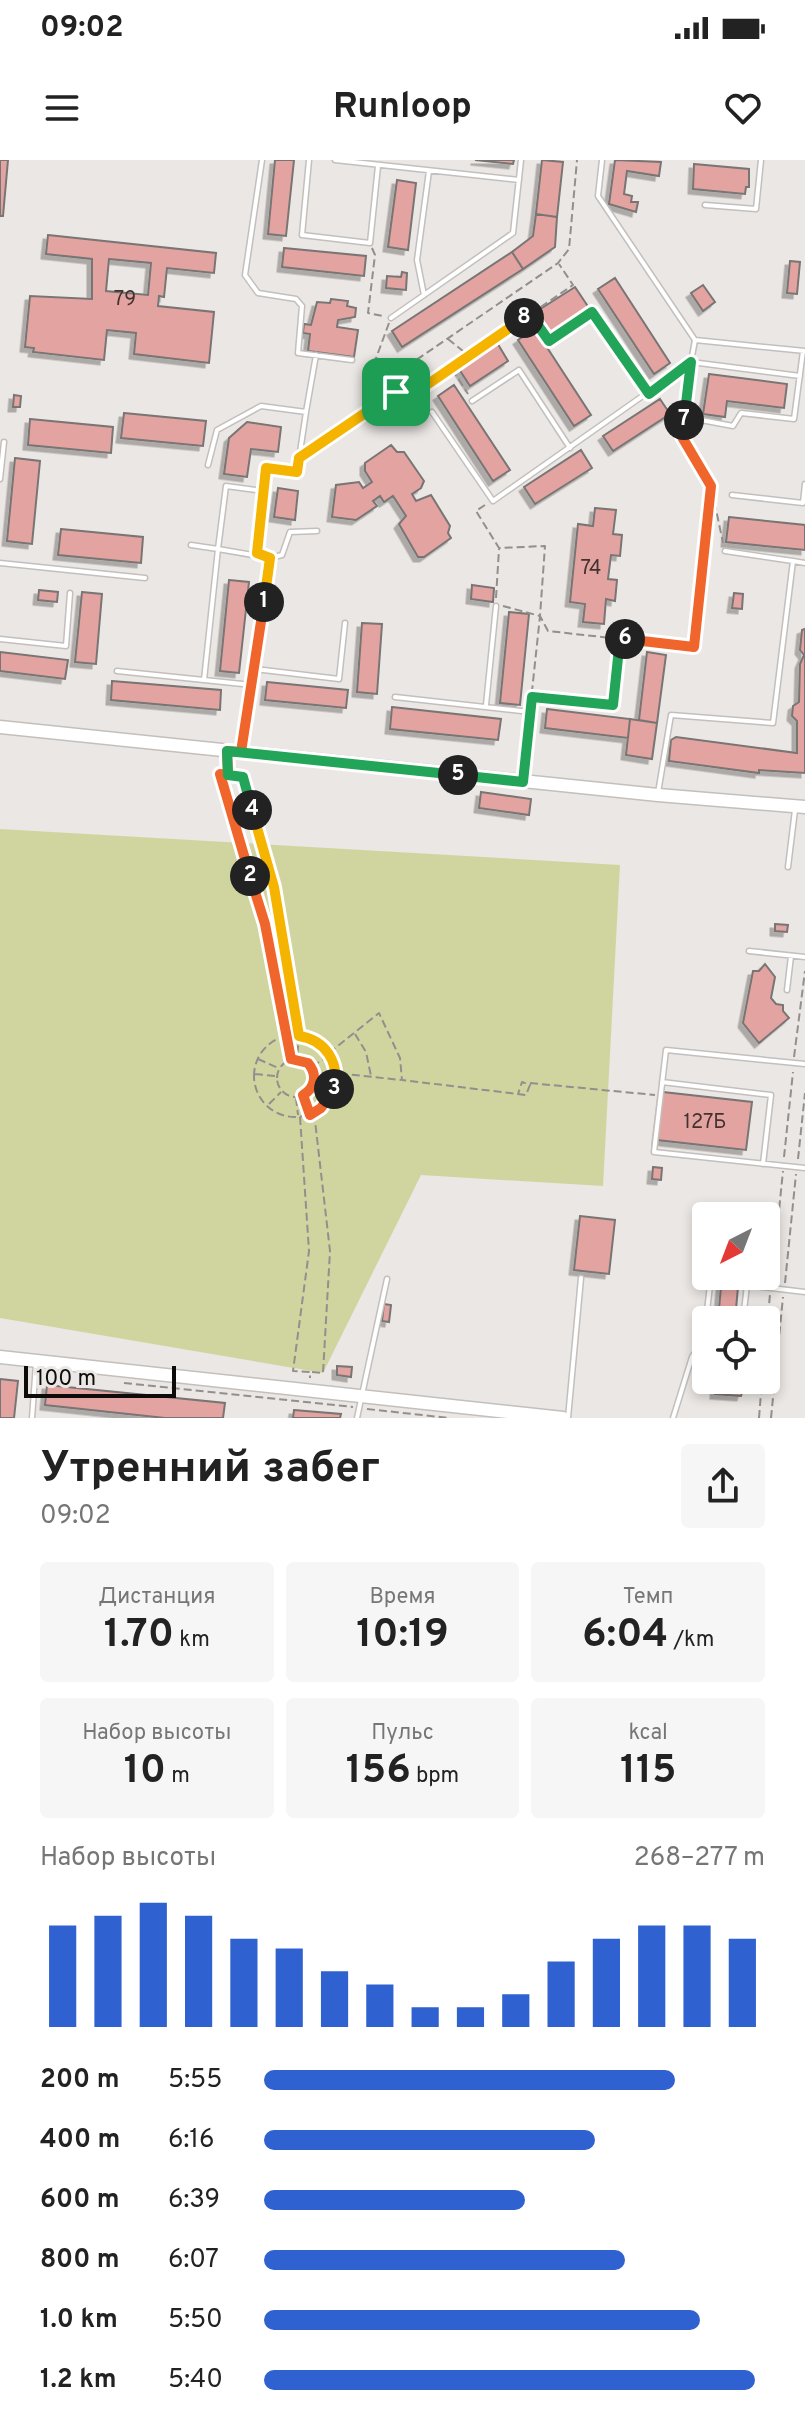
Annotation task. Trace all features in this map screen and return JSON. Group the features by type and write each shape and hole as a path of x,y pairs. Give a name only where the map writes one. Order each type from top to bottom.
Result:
{"street":[{"path":"0,727 523,782 800,806"},
{"path":"0,1357 359,1402 565,1418"}],"lane":[{"path":"262,160 245,275 258,293 296,299 302,306 298,353 352,360"},
{"path":"309,160 302,235 370,243 378,166"},
{"path":"335,160 519,180"},
{"path":"398,160 398,167"},
{"path":"391,318 513,233 521,160"},
{"path":"602,160 598,196 695,340 682,437"},
{"path":"705,205 756,209 759,206 761,160"},
{"path":"424,295 417,260 429,171"},
{"path":"549,341 592,312 649,394"},
{"path":"685,417 733,426 741,413 794,419 804,351 695,340"},
{"path":"257,553 266,468 297,472 316,355"},
{"path":"432,412 493,501 691,362 800,376"},
{"path":"472,401 519,370 570,448"},
{"path":"208,465 217,430 261,406 306,412"},
{"path":"0,479 4,442"},
{"path":"732,495 803,503 805,484"},
{"path":"204,680 226,486 263,491"},
{"path":"191,545 257,553 270,558 282,555 290,532 317,531"},
{"path":"725,551 805,563"},
{"path":"241,752 270,558"},
{"path":"658,795 671,715 773,723 793,561"},
{"path":"0,563 145,578"},
{"path":"0,639 66,646 70,593"},
{"path":"486,705 496,606"},
{"path":"254,669 339,679 345,623"},
{"path":"523,782 532,697 613,705 620,639"},
{"path":"117,671 252,685"},
{"path":"395,697 530,712"},
{"path":"788,867 800,806"},
{"path":"749,951 805,957"},
{"path":"787,990 791,956"},
{"path":"805,1064 666,1050 654,1152 805,1168"},
{"path":"662,1082 771,1095 763,1164"},
{"path":"565,1418 581,1278"},
{"path":"357,1418 387,1279"},
{"path":"780,1289 805,1292"},
{"path":"673,1418 692,1357"},
{"path":"32,1418 36,1362"}],"path":[{"path":"387,380 558,263 569,249 577,160"},
{"path":"370,243 375,255 368,313 391,318 375,361 417,423 432,412"},
{"path":"402,402 573,285 558,263"},
{"path":"530,314 549,341"},
{"path":"447,339 469,356"},
{"path":"451,368 472,401"},
{"path":"299,458 396,392"},
{"path":"682,437 711,486 725,551"},
{"path":"493,501 476,511 499,548 496,606 540,616 548,631 694,647 711,486"},
{"path":"499,548 545,546 532,697"},
{"path":"227,751 228,775"},
{"path":"291,1059 265,924 220,774 243,777 274,887 299,1036 297,1058"},
{"path":"779,1202 805,971"},
{"path":"311,1067 379,1013 400,1058 402,1080"},
{"path":"354,1033 366,1052 371,1077"},
{"path":"286,1037 315,1040 330,1054 336,1073 330,1098 310,1115 299,1117 277,1113 267,1106 256,1086 258,1059 266,1048 286,1037"},
{"path":"297,1058 311,1067 315,1075 303,1095 296,1097 282,1091 277,1076 279,1069 297,1058"},
{"path":"258,1059 279,1069"},
{"path":"315,1075 336,1073 526,1095 530,1090 529,1084"},
{"path":"255,1074 277,1076"},
{"path":"314,1081 335,1086"},
{"path":"518,1094 522,1082 661,1095"},
{"path":"267,1106 282,1091"},
{"path":"771,1418 805,1093"},
{"path":"303,1095 310,1115"},
{"path":"296,1097 309,1251 293,1371 323,1373 330,1251 314,1112"},
{"path":"308,1396 310,1372"},
{"path":"111,1381 308,1396 449,1418"},
{"path":"759,1418 761,1394"}],"green space":[{"path":"0,829 620,865 603,1186 421,1175 323,1373 0,1318"}],"building":[{"path":"0,160 8,160 3,216 0,216"},
{"path":"275,160 294,160 286,236 268,234"},
{"path":"475,160 514,160 513,164"},
{"path":"542,160 563,162 557,217 536,214"},
{"path":"615,160 661,162 659,176 627,171 624,194 632,196 631,202 638,202 636,212 609,204"},
{"path":"694,164 749,169 749,187 746,187 745,194 693,189"},
{"path":"397,180 416,183 408,250 388,247"},
{"path":"536,214 557,217 555,247 523,269 512,252 533,236"},
{"path":"48,235 216,253 214,273 167,268 164,297 159,296 158,306 214,312 209,363 134,354 136,333 107,330 104,360 33,352 34,348 25,347 30,296 92,299 92,259 46,254","holes":["109,259 151,263 148,295 106,291"]},
{"path":"284,248 366,256 364,276 282,267"},
{"path":"512,252 523,269 402,347 392,331"},
{"path":"790,261 800,262 797,294 787,293"},
{"path":"402,272 407,273 406,290 386,288 387,276 401,277"},
{"path":"615,278 670,363 654,374 598,289"},
{"path":"703,285 715,302 703,311 691,293"},
{"path":"575,287 589,308 548,334 534,313"},
{"path":"331,299 348,301 347,306 356,308 355,317 338,320 337,327 358,330 354,357 308,351 310,334 303,333 304,324 311,325 317,302 330,303"},
{"path":"535,329 591,415 574,426 518,340"},
{"path":"496,341 508,361 470,386 457,366"},
{"path":"709,374 787,384 784,408 727,401 725,417 703,414"},
{"path":"454,385 510,470 493,481 438,396"},
{"path":"14,395 21,396 20,407 13,407"},
{"path":"660,399 670,414 613,451 603,436"},
{"path":"124,413 206,421 203,446 121,438"},
{"path":"30,419 113,427 111,453 28,445"},
{"path":"247,422 281,427 278,452 251,449 247,477 224,474 229,438"},
{"path":"391,445 397,452 404,452 424,481 421,488 412,494 416,501 431,495 450,526 448,533 451,538 424,557 418,557 399,524 406,516 393,496 384,502 380,496 373,501 377,506 356,520 332,517 336,485 359,482 363,488 372,482 365,471 365,463"},
{"path":"581,450 592,468 535,504 524,487"},
{"path":"15,458 40,461 32,544 7,541"},
{"path":"278,488 298,491 295,520 274,517"},
{"path":"595,508 616,510 613,534 622,535 620,556 611,555 608,579 617,580 615,601 606,599 604,624 583,622 585,604 570,602 578,524 593,526"},
{"path":"729,517 805,525 805,550 726,542"},
{"path":"61,529 143,537 141,563 58,555"},
{"path":"229,580 249,582 239,673 220,671"},
{"path":"472,585 494,588 493,602 471,599"},
{"path":"39,590 58,592 57,602 38,600"},
{"path":"82,592 102,594 96,664 75,662"},
{"path":"734,593 743,594 742,609 732,608"},
{"path":"509,612 529,614 520,705 500,703"},
{"path":"362,623 382,624 377,694 357,692"},
{"path":"805,629 805,773 759,770 759,773 669,761 671,740 676,737 797,753 797,721 792,716 793,706 799,702 800,664 804,655 800,650 802,630"},
{"path":"0,652 68,660 65,679 0,671"},
{"path":"647,652 666,655 657,723 639,720"},
{"path":"112,681 221,690 220,710 111,700"},
{"path":"267,682 348,690 346,708 265,700"},
{"path":"392,707 501,719 498,740 390,729"},
{"path":"547,709 630,719 628,738 545,728"},
{"path":"630,719 657,723 652,759 626,755"},
{"path":"481,792 531,799 529,815 479,808"},
{"path":"775,924 788,925 787,932 775,931"},
{"path":"765,964 775,977 771,998 776,1004 783,1005 783,1011 789,1018 759,1043 743,1023 753,971 759,971"},
{"path":"663,1092 752,1102 746,1150 657,1140"},
{"path":"653,1167 662,1168 661,1180 652,1179"},
{"path":"580,1216 615,1220 609,1274 574,1270"},
{"path":"721,1290 738,1290 736,1306 719,1306"},
{"path":"384,1304 391,1305 389,1322 382,1321"},
{"path":"337,1366 352,1367 351,1377 337,1375"},
{"path":"0,1379 18,1381 14,1418 0,1418"},
{"path":"47,1385 225,1403 223,1418 165,1418 45,1405"},
{"path":"294,1410 341,1414 340,1418 293,1418"}],"route":[{"path":"396,392 299,458 297,472 266,468 257,553 270,558 252,685 241,752 227,751 228,775 220,774 265,924 291,1059 308,1063 315,1074 313,1086 303,1095 310,1115 330,1098 336,1073 326,1049 315,1040 299,1036 274,887 243,777 228,775 227,751 523,782 532,697 613,705 620,639 694,647 711,486 682,437 691,362 649,394 592,312 549,341 530,314 402,402 396,392"}]}
